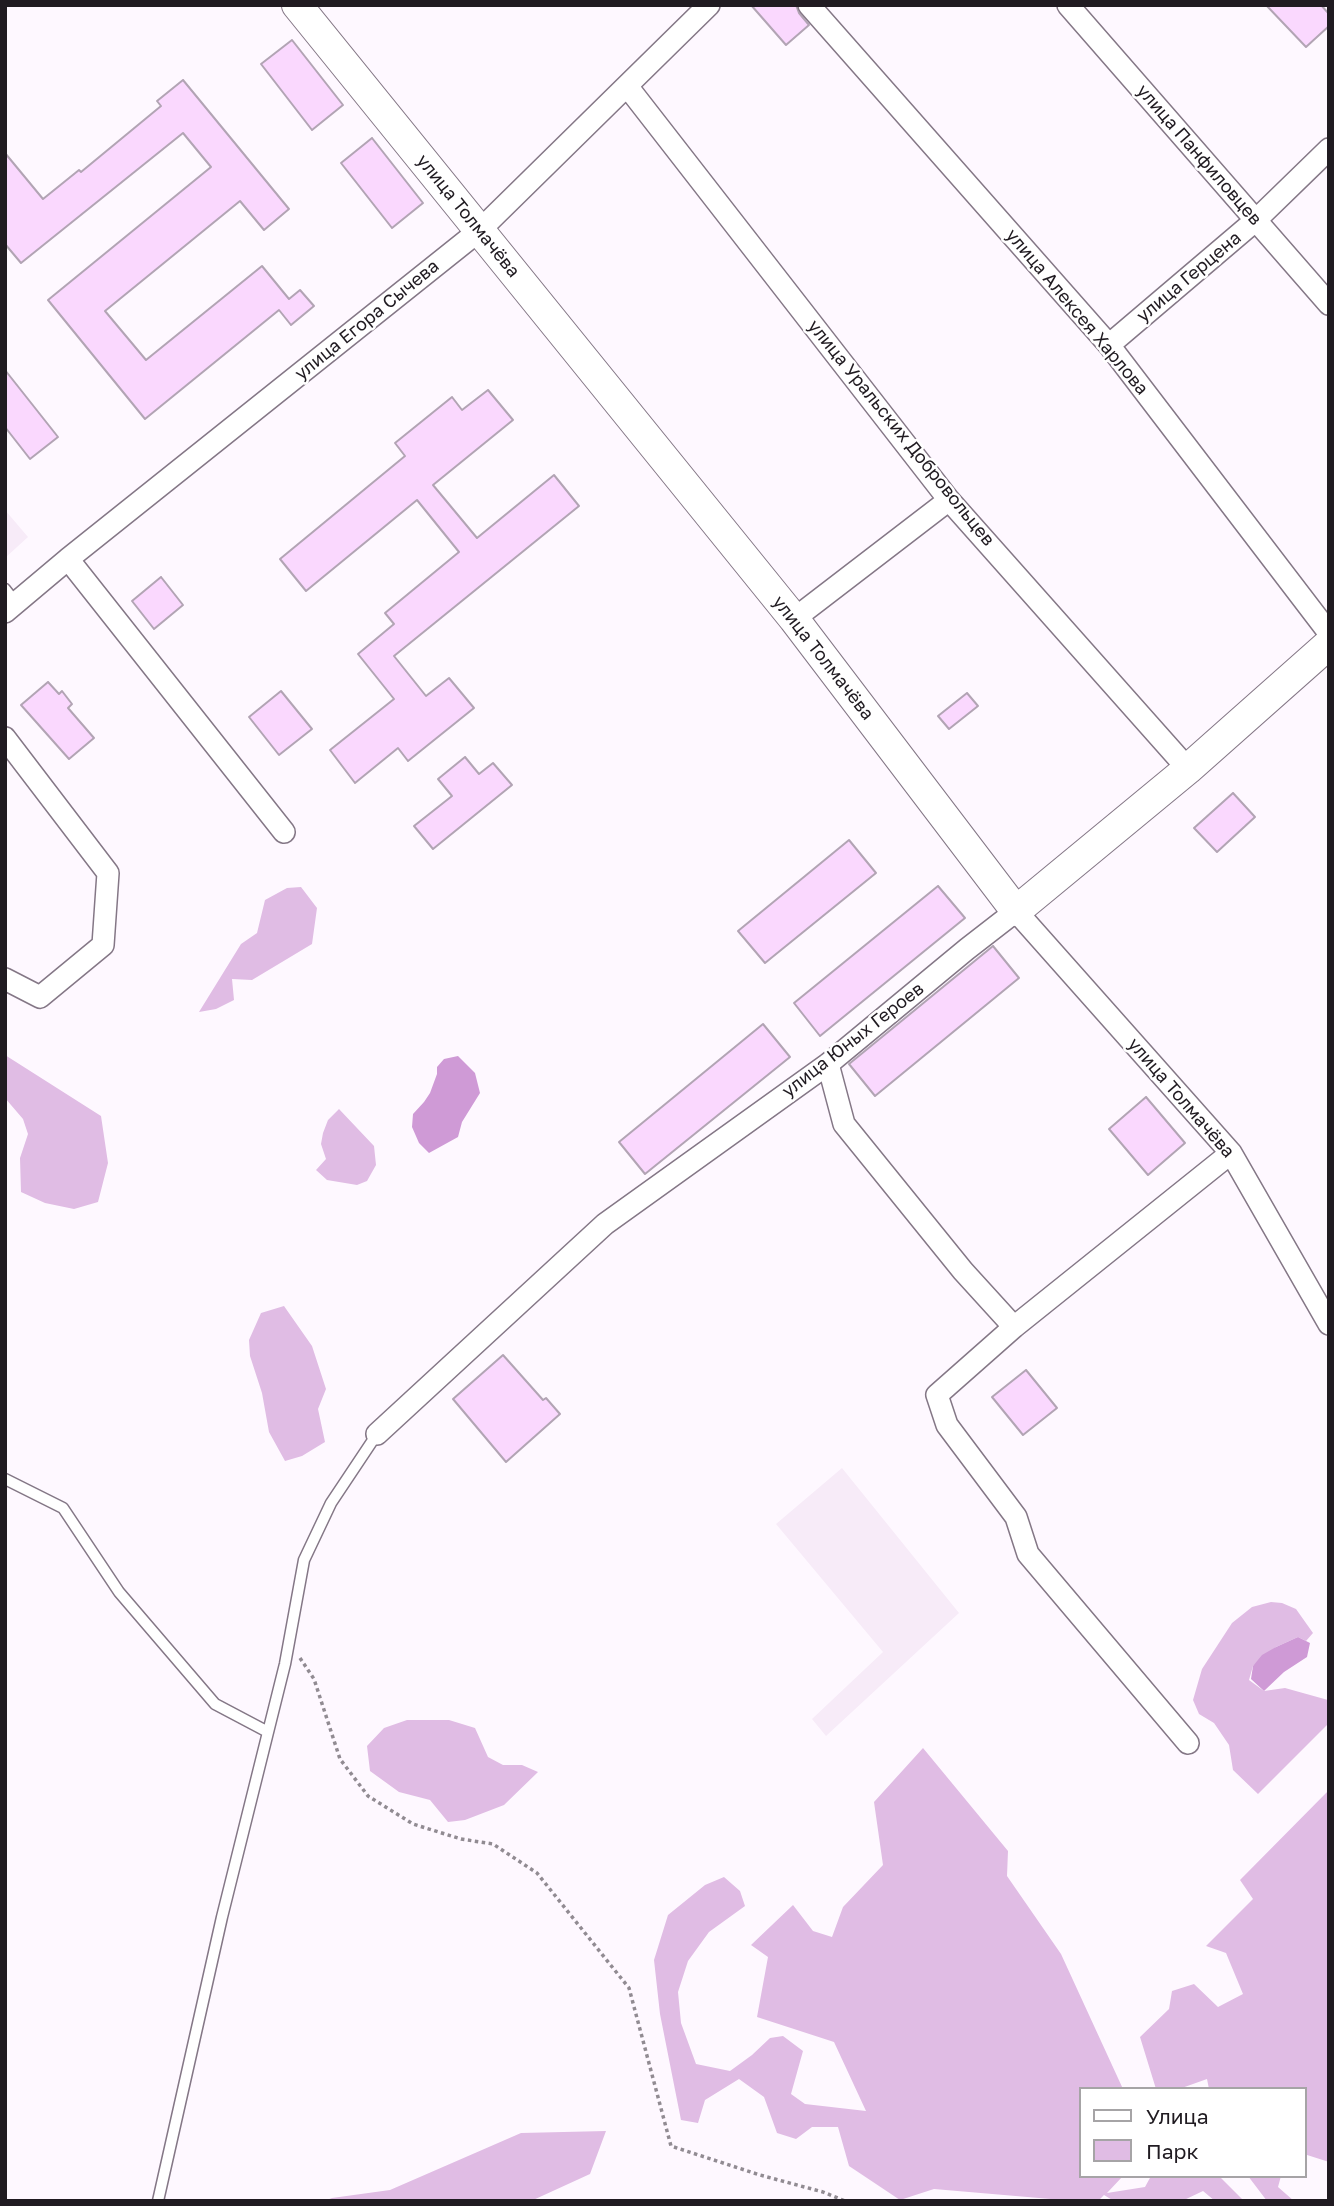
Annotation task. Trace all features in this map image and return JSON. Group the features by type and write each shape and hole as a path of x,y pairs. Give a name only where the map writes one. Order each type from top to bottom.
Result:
{"street":[{"name":"улица Толмачёва","path":"297,5 794,619 1016,911 1231,1153 1329,1324"},
{"name":"улица Егора Сычева","path":"9,601 68,559 480,230 709,5"},
{"name":"улица Алексея Харлова","path":"809,5 1109,345 1329,633"},
{"name":"улица Панфиловцев","path":"1069,5 1329,304"},
{"name":"улица Уральских Добровольцев","path":"627,86 950,500 1188,769"},
{"name":"улица Герцена","path":"1109,345 1256,220 1329,149"},
{"path":"794,619 950,500"},
{"path":"68,559 284,832"},
{"name":"улица Юных Героев","path":"377,1434 605,1224 828,1064 1188,769 1329,644"},
{"path":"5,738 108,873 103,944 40,998 5,979"},
{"path":"828,1064 844,1124 963,1271 1014,1327"},
{"path":"1188,1743 1028,1554 1016,1517 947,1425 937,1395 1014,1327 1231,1153"}],"lane":[{"path":"158,2201 222,1917 289,1642 304,1560 331,1503 377,1434"},
{"path":"5,1479 64,1508 119,1592 215,1704 268,1732"}],"path":[{"path":"289,1642 314,1679 340,1759 368,1796 413,1824 461,1839 493,1844 537,1873 629,1988 671,2146 845,2201"}],"shaded area":[{"path":"5,510 28,537 5,558"},
{"path":"458,1056 475,1073 480,1093 462,1122 458,1137 429,1153 419,1143 412,1127 413,1114 430,1093 437,1067 444,1059"},
{"path":"842,1468 959,1613 826,1736 812,1719 883,1652 776,1524"},
{"path":"1298,1637 1310,1643 1307,1657 1284,1672 1264,1691 1251,1679 1253,1666 1262,1655"}],"green space":[{"path":"301,887 317,908 312,944 252,980 232,979 234,1000 216,1009 199,1012 241,944 257,933 265,900 287,888"},
{"path":"5,1055 101,1116 108,1163 98,1202 74,1209 45,1203 21,1192 20,1158 28,1134 23,1119 5,1098"},
{"path":"339,1109 374,1146 376,1165 367,1181 357,1185 327,1180 316,1170 326,1159 321,1144 323,1133 328,1120"},
{"path":"284,1306 312,1346 326,1389 318,1409 325,1442 302,1456 285,1461 269,1432 262,1393 250,1356 249,1340 261,1313"},
{"path":"1271,1602 1296,1609 1313,1633 1306,1641 1298,1637 1276,1647 1253,1666 1249,1680 1264,1691 1285,1688 1328,1700 1329,1723 1258,1794 1233,1770 1229,1745 1214,1723 1199,1714 1193,1700 1202,1669 1232,1623 1252,1607"},
{"path":"407,1720 449,1720 475,1728 488,1757 503,1765 522,1765 538,1772 504,1805 465,1820 448,1822 430,1800 399,1792 370,1771 367,1746 384,1728"},
{"path":"923,1748 1008,1851 1007,1876 1061,1954 1122,2087 1078,2087 1078,2178 1121,2178 1107,2193 1145,2187 1150,2178 1221,2178 1244,2201 1215,2201 1203,2191 1182,2201 1114,2201 1104,2195 1098,2201 1074,2201 934,2189 900,2200 849,2166 838,2127 812,2127 796,2139 777,2133 764,2097 739,2079 705,2100 698,2123 681,2120 660,2014 654,1960 668,1915 705,1885 724,1877 740,1891 745,1906 709,1932 688,1961 678,1992 681,2023 696,2064 730,2071 770,2038 783,2036 803,2051 791,2094 805,2104 866,2111 834,2042 757,2017 768,1957 751,1945 793,1905 813,1931 832,1937 843,1907 883,1865 874,1802"},
{"path":"1329,1790 1329,2162 1306,2155 1306,2087 1209,2087 1207,2079 1185,2087 1155,2087 1140,2037 1169,2009 1172,1991 1194,1984 1218,2007 1243,1994 1226,1953 1206,1946 1253,1899 1240,1880"},
{"path":"606,2131 590,2174 531,2201 324,2201 390,2190 521,2133"},
{"path":"1250,2178 1280,2178 1278,2187 1294,2201 1267,2201"}],"building":[{"path":"751,5 796,5 809,25 786,45"},
{"path":"1266,5 1321,5 1329,14 1329,26 1306,47"},
{"path":"292,40 343,105 312,130 261,64"},
{"path":"183,80 289,209 264,230 240,201 105,311 146,360 262,266 289,299 300,290 314,306 291,325 279,310 145,419 48,300 211,167 183,133 21,263 5,244 5,153 43,199 79,170 81,172 161,106 157,101"},
{"path":"372,138 423,203 392,228 341,163"},
{"path":"5,370 58,437 30,459 5,427"},
{"path":"488,390 513,420 433,485 477,538 554,475 579,506 394,656 426,696 449,678 474,708 408,761 398,748 355,783 330,750 394,699 358,654 394,624 385,613 459,552 417,500 306,591 280,559 405,456 395,443 452,397 462,410"},
{"path":"161,577 183,605 154,629 132,601"},
{"path":"48,682 59,694 62,691 72,704 68,708 94,738 69,759 21,705"},
{"path":"281,691 312,729 279,755 249,717"},
{"path":"967,693 978,706 949,729 938,716"},
{"path":"465,757 479,774 493,763 512,785 433,849 414,826 452,796 438,779"},
{"path":"1233,793 1255,817 1217,852 1194,828"},
{"path":"849,840 876,873 765,963 738,931"},
{"path":"938,886 965,918 820,1036 794,1003"},
{"path":"993,946 1019,978 875,1096 849,1064"},
{"path":"763,1024 790,1057 645,1174 619,1142"},
{"path":"1146,1097 1185,1143 1148,1175 1109,1129"},
{"path":"503,1355 543,1400 546,1398 560,1414 506,1462 453,1399"},
{"path":"1026,1370 1057,1408 1023,1435 992,1397"}]}
